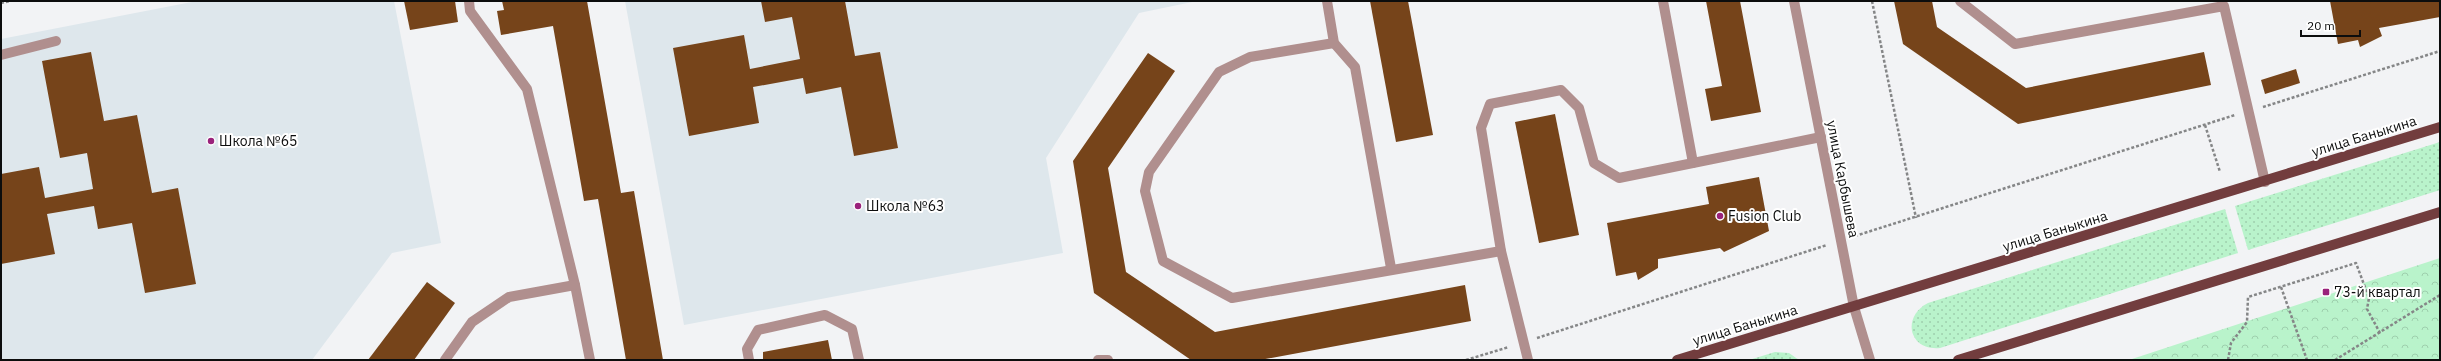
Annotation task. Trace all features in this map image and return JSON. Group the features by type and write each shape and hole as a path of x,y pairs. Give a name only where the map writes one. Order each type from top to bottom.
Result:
{"main road":[{"name":"улица Баныкина","path":"1677,360 2265,182 2440,127"},
{"path":"1958,360 2440,212"}],"street":[{"path":"469,1 470,11 527,89 575,285 590,360"},
{"path":"1327,1 1334,44 1355,67 1391,268"},
{"path":"1664,1 1693,163"},
{"name":"улица Карбышева","path":"1794,1 1854,306 1870,360"},
{"path":"1960,1 2015,44 2223,4 2265,182"},
{"path":"1,55 56,41"},
{"path":"1334,44 1250,57 1219,72 1149,172 1145,191 1163,261 1232,298 1391,268 1501,250"},
{"path":"1528,360 1501,250 1482,128 1490,104 1561,90 1579,108 1594,163 1619,178 1821,137"},
{"path":"445,360 472,322 509,297 575,285"},
{"path":"750,360 747,349 758,330 826,315 852,329 859,360"},
{"path":"1098,360 1108,360"}],"path":[{"path":"1,3 10,1"},
{"path":"1872,1 1916,218"},
{"path":"1466,360 2440,51"},
{"path":"2205,125 2220,172"},
{"path":"2228,360 2231,343 2247,322 2248,297 2356,263 2369,298 2367,310 2380,333"},
{"path":"2282,287 2307,360"},
{"path":"2335,360 2440,295"}],"shaded area":[{"name":"Школа №65","path":"197,1 394,1 441,243 392,253 312,360 1,360 1,39"},
{"name":"Школа №63","path":"625,1 1197,1 1139,13 1046,158 1063,253 684,325"}],"green space":[{"path":"2440,142 2440,190 2248,250 2235,206"},
{"path":"2225,209 2238,253 1940,348 1929,348 1921,344 1915,339 1912,332 1914,316 1919,309 1928,303"},
{"path":"2440,258 2440,360 2129,360"},
{"path":"1775,352 1789,353 1799,360 1749,360"}],"building":[{"path":"404,1 455,1 458,22 410,30"},
{"path":"502,1 587,1 621,193 634,191 663,360 626,360 598,199 584,201 553,26 501,35 497,11 504,10"},
{"path":"761,1 845,1 855,56 880,52 898,148 854,156 841,87 806,94 803,78 753,87 759,123 689,136 673,48 744,35 750,69 800,59 792,17 765,22"},
{"path":"1370,1 1408,1 1433,135 1396,142"},
{"path":"1706,1 1740,1 1761,112 1711,121 1705,89 1722,86"},
{"path":"1894,1 1932,1 1937,27 2026,88 2204,52 2211,85 2018,124 1903,44"},
{"path":"2330,1 2440,1 2440,17 2379,28 2382,36 2360,47 2358,40 2338,44"},
{"path":"91,52 104,121 137,115 152,193 178,188 196,284 145,293 132,223 98,229 94,206 47,214 55,254 1,264 1,174 39,167 45,198 93,189 87,153 60,158 42,61"},
{"path":"1148,53 1175,71 1108,168 1126,272 1215,332 1465,285 1471,321 1260,360 1191,360 1094,293 1073,161"},
{"path":"2296,69 2300,83 2265,94 2261,80"},
{"path":"1555,114 1579,235 1539,243 1515,122"},
{"path":"1759,177 1769,231 1724,252 1720,248 1658,259 1658,268 1638,280 1636,272 1616,276 1607,223 1709,204 1706,187"},
{"path":"427,282 455,303 414,360 368,360"},
{"path":"828,340 832,360 763,360 763,352"}],"place":[{"name":"Школа №65","path":"211,141"},
{"name":"Школа №63","path":"858,206"},
{"name":"Fusion Club","path":"1720,216"},
{"name":"73-й квартал","path":"2326,292"}]}
